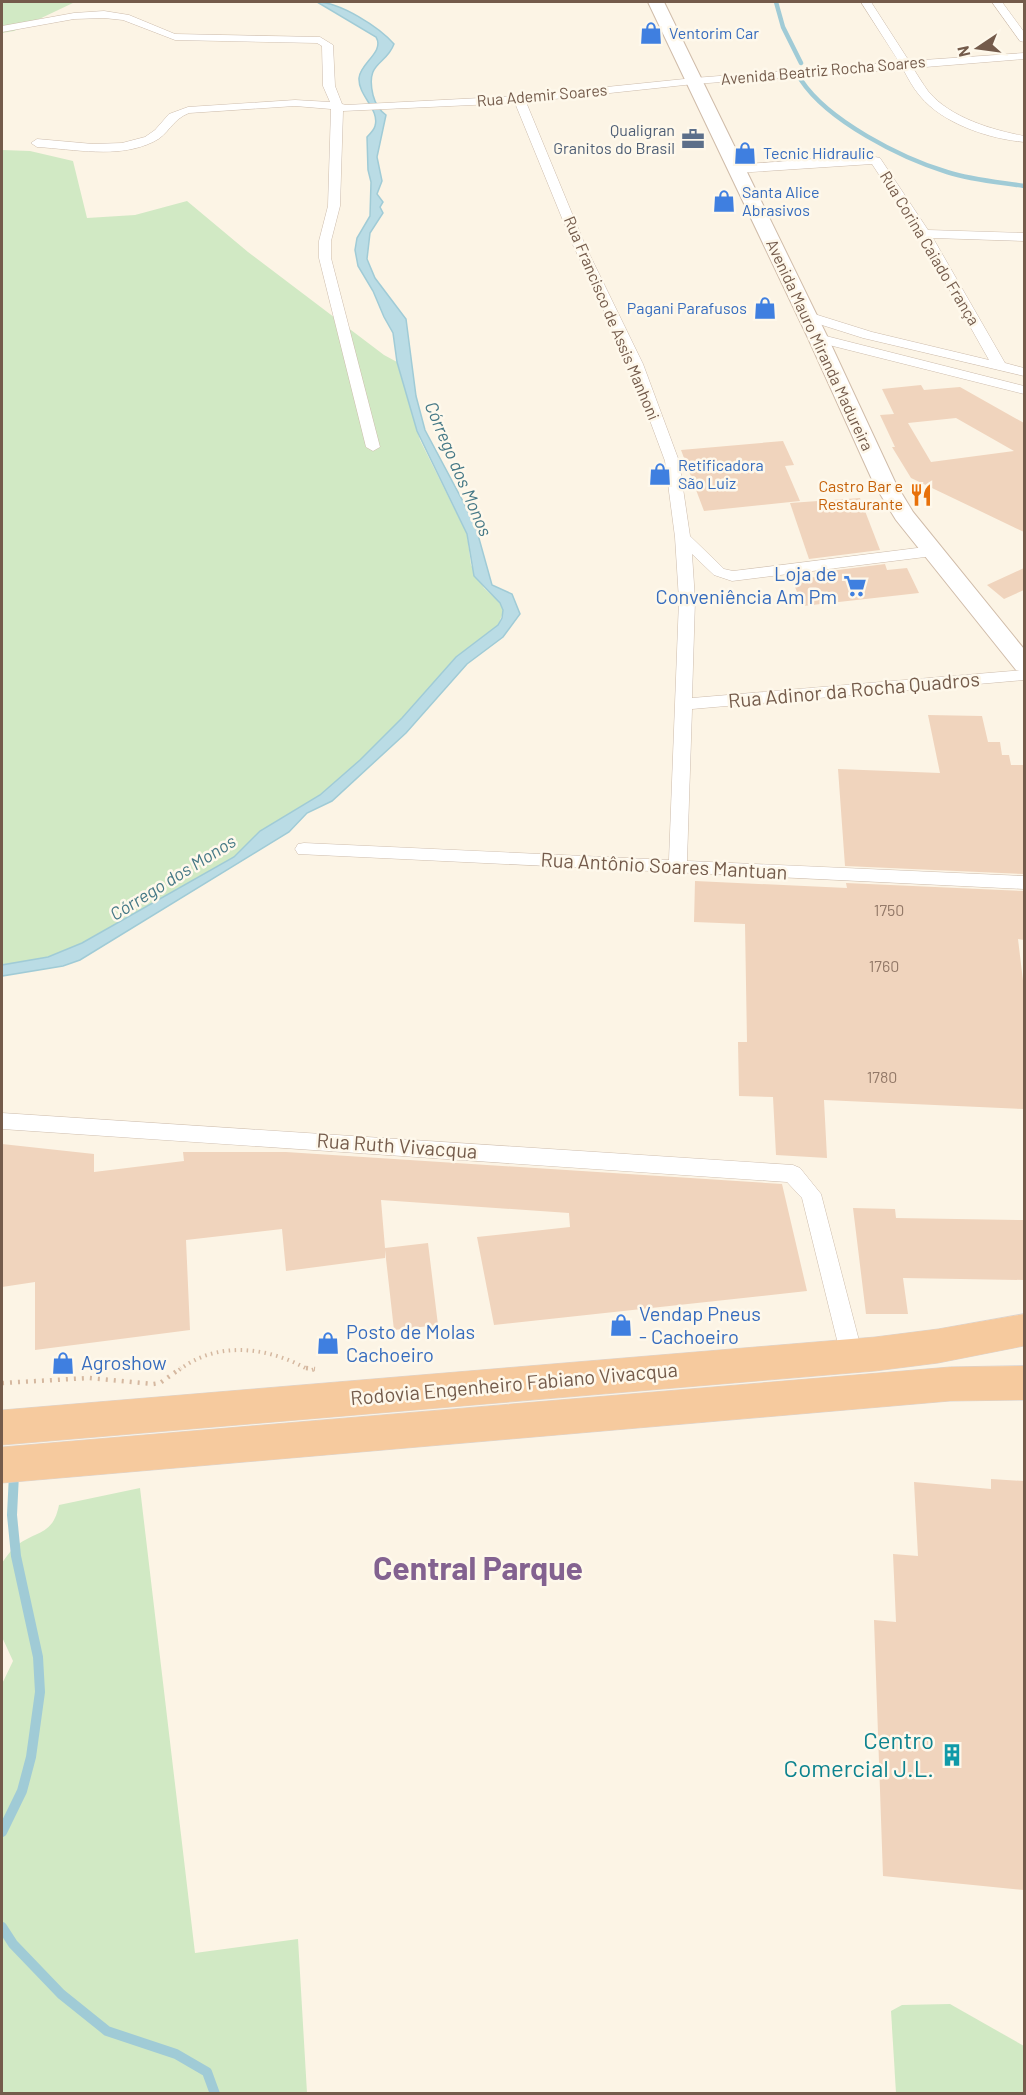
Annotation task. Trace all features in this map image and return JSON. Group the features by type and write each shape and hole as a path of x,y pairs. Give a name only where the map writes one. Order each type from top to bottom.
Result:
{"highway":[{"name":"Rodovia Engenheiro Fabiano Vivacqua","path":"2,1428 852,1356 938,1346 1024,1329"},
{"name":"Rodovia Engenheiro Fabiano Vivacqua","path":"2,1465 950,1384 1024,1383"}],"main road":[{"name":"Avenida Mauro Miranda Madureira","path":"656,2 808,316 885,484 904,516 1024,664"}],"street":[{"path":"866,2 925,95 944,110 988,131 1024,138"},
{"path":"997,2 1024,39"},
{"path":"2,29 83,16 115,15 126,17 160,34 175,37 320,40 327,45 330,86 337,106 334,206 326,241 325,258 373,447"},
{"name":"Avenida Beatriz Rocha Soares","path":"694,81 906,63 1024,56"},
{"name":"Rua Ademir Soares","path":"37,143 110,146 141,143 152,138 171,115 188,110 295,103 361,108 519,99 694,81"},
{"name":"Rua Francisco de Assis Manhoni","path":"519,99 579,245 636,364 672,460 683,537 687,600 678,866"},
{"name":"Rua Corina Caiado França","path":"736,169 872,159 883,169 924,234 1000,366"},
{"path":"924,234 1024,237"},
{"path":"808,316 868,335 1024,372"},
{"path":"818,338 1024,390"},
{"path":"683,537 719,572 732,576 933,551"},
{"name":"Rua Adinor da Rocha Quadros","path":"683,704 1024,675"},
{"name":"Rua Antônio Soares Mantuan","path":"304,849 1024,883"},
{"name":"Rua Ruth Vivacqua","path":"2,1121 761,1170 793,1174 811,1194 852,1356"}],"path":[{"path":"2,1383 53,1377"}],"green space":[{"path":"2,2 75,2 14,31 2,33"},
{"path":"2,150 30,151 73,161 87,218 135,215 187,201 248,252 384,355 397,362 420,440 467,534 471,565 484,588 504,610 498,625 456,657 402,718 360,760 320,795 260,831 234,857 82,943 48,957 2,965"},
{"path":"140,1488 195,1953 298,1939 307,2093 2,2093 2,1684 13,1661 2,1637 2,1563 17,1545 49,1527 59,1505"},
{"path":"950,2004 1024,2046 1024,2093 896,2093 891,2011 902,2005"}],"water":[{"path":"317,2 337,6 359,17 379,30 394,44 372,76 371,84 376,104 386,115 377,157 382,181 377,194 383,202 380,207 383,213 370,233 367,259 375,278 406,319 416,396 425,430 475,524 492,585 512,594 520,614 503,637 467,664 406,733 332,801 307,813 289,832 80,960 63,966 2,976 2,965 48,957 82,943 234,857 260,831 320,795 360,760 402,718 456,657 498,625 502,618 503,610 500,603 474,576 467,534 417,431 397,362 393,333 358,266 355,250 357,238 370,216 371,182 368,170 367,137 374,129 376,120 362,91 359,78 363,67 375,53 378,42 376,37"}],"building":[{"path":"921,385 924,390 960,387 1024,423 1024,532 911,478 892,447 895,447 880,415 894,414 882,389","holes":["956,418 1014,451 931,462 908,423"]},
{"path":"783,441 794,465 785,466 800,501 704,511 681,450"},
{"path":"860,498 880,550 809,559 790,503"},
{"name":"Loja de Conveniência Am Pm","path":"885,564 887,570 907,568 919,593 803,606 792,580 815,577 814,573"},
{"path":"1024,568 1024,590 1004,599 987,585"},
{"path":"928,715 982,716 988,742 1000,742 1002,755 1009,755 1011,765 1024,765 1024,874 845,866 838,769 940,773"},
{"path":"695,881 847,888 846,883 1024,891 1024,940 1018,939 1024,989 1024,1109 824,1100 827,1158 776,1155 773,1097 739,1096 738,1042 747,1042 745,924 694,922"},
{"path":"2,1144 94,1154 94,1172 184,1161 183,1152 286,1152 782,1184 807,1291 494,1325 477,1237 570,1227 569,1213 381,1200 385,1248 428,1243 438,1325 394,1330 385,1250 385,1258 286,1271 282,1229 186,1240 190,1330 35,1350 35,1282 2,1287"},
{"path":"853,1208 895,1209 896,1218 1024,1220 1024,1280 903,1278 908,1314 866,1314"},
{"name":"Centro Comercial J.L.","path":"991,1479 1024,1481 1024,1890 883,1876 874,1620 896,1622 893,1554 918,1556 914,1482 991,1489"}],"waterway":[{"path":"776,2 783,27 801,63"},
{"path":"801,80 829,110 888,148 956,175 1024,186"},
{"name":"Córrego dos Monos","path":"2,1832 22,1791 31,1757 40,1692 38,1657 16,1556 12,1515 14,1474"},
{"name":"Córrego dos Monos","path":"2,1927 13,1944 61,1994 107,2031 176,2054 207,2072 215,2094"}],"place":[{"name":"Ventorim Car","path":"651,33"},
{"name":"Qualigran Granitos do Brasil","path":"693,139"},
{"name":"Tecnic Hidraulic","path":"745,153"},
{"name":"Santa Alice Abrasivos","path":"724,201"},
{"name":"Pagani Parafusos","path":"765,308"},
{"name":"Retificadora São Luiz","path":"660,474"},
{"name":"Castro Bar e Restaurante","path":"921,495"},
{"name":"Loja de Conveniência Am Pm","path":"855,586"},
{"name":"Vendap Pneus - Cachoeiro","path":"621,1325"},
{"name":"Posto de Molas Cachoeiro","path":"328,1343"},
{"name":"Agroshow","path":"63,1363"},
{"name":"Centro Comercial J.L.","path":"952,1755"}],"district":[{"name":"Central Parque","path":"478,1569"}]}
